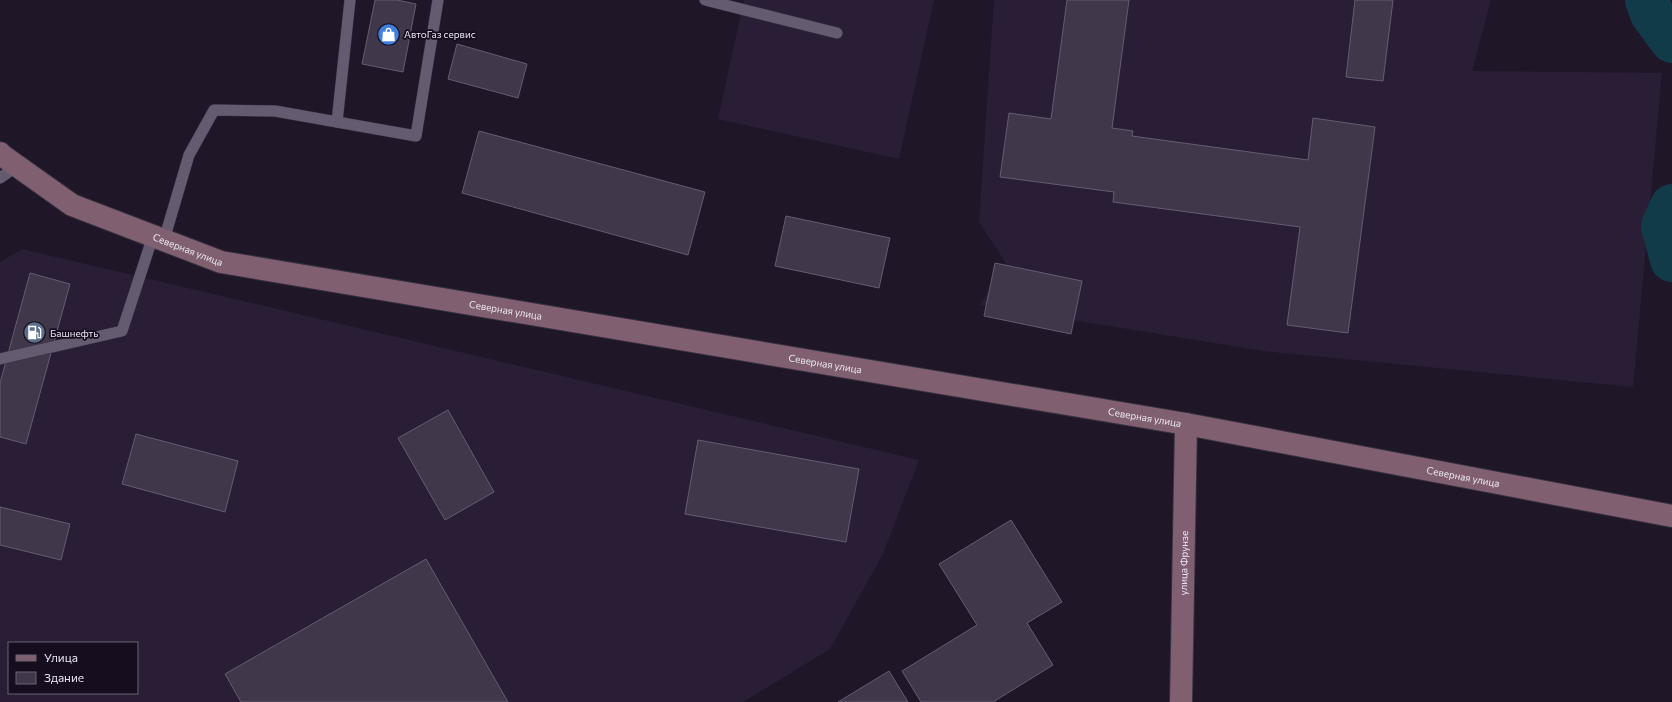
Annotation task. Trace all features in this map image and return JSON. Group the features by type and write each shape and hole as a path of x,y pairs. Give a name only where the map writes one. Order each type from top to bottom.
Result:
{"main road":[{"name":"Северная улица","path":"0,152 9,172 72,205 221,262 1186,424 1672,516"},
{"name":"улица Фрунзе","path":"1181,702 1186,424"}],"lane":[{"path":"338,122 350,0"},
{"path":"0,359 122,331 190,155 214,110 275,111 416,136 438,0"},
{"path":"705,0 837,33"}],"shaded area":[{"path":"744,0 934,0 899,159 718,119"},
{"path":"994,0 1491,0 1472,71 1662,73 1633,387 1263,351 980,305 1006,263 979,222"},
{"path":"22,249 919,460 883,554 830,649 743,702 0,702 0,262"}],"building":[{"name":"АвтоГаз сервис","path":"375,0 397,0 416,4 403,72 362,64"},
{"path":"1067,0 1129,0 1112,128 1133,131 1132,136 1308,160 1313,118 1375,127 1348,333 1287,325 1300,227 1113,202 1114,192 1000,177 1009,113 1051,119"},
{"path":"1355,0 1393,0 1383,81 1346,77"},
{"path":"457,44 527,64 518,98 448,79"},
{"path":"479,131 705,192 688,255 462,193"},
{"path":"786,216 890,238 879,288 775,266"},
{"path":"995,263 1082,281 1071,334 984,316"},
{"name":"Башнефть","path":"30,273 70,284 26,444 0,437 0,383"},
{"path":"448,410 494,492 445,520 398,438"},
{"path":"136,434 238,461 225,512 122,484"},
{"path":"698,440 859,469 846,542 685,514"},
{"path":"0,507 70,524 61,560 0,545"},
{"path":"1011,520 1062,602 1027,623 1053,665 993,702 921,702 902,671 977,625 939,564"},
{"path":"426,559 508,702 241,702 225,674"},
{"path":"889,671 908,702 838,702"}],"waterway":[{"path":"1647,0 1652,14 1672,41"},
{"path":"1672,206 1663,226 1672,260"}],"place":[{"name":"АвтоГаз сервис","path":"389,34"},
{"name":"Башнефть","path":"35,333"}]}
